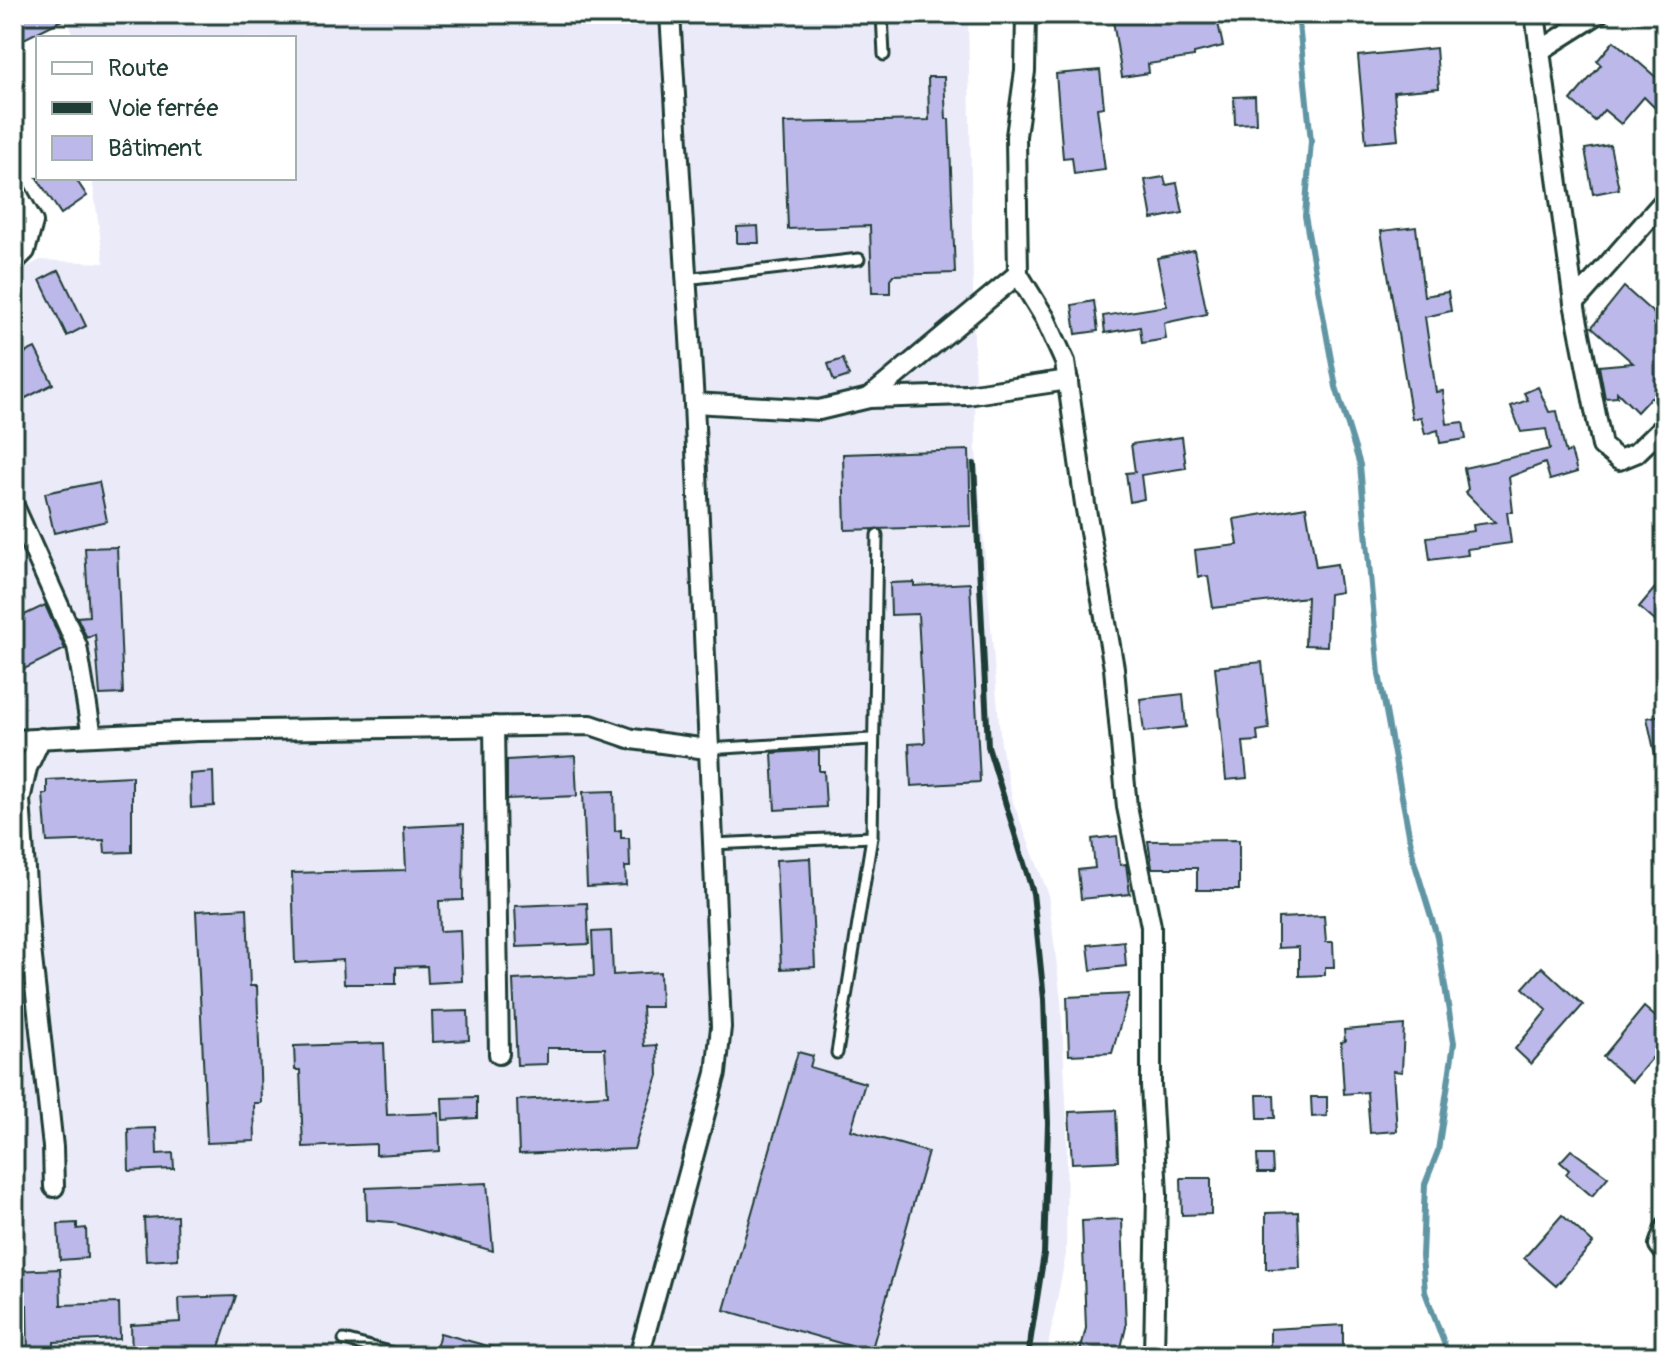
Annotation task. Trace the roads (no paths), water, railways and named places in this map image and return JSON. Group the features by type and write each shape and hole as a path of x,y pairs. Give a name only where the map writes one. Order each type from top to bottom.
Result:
{"street":[{"path":"639,1356 716,1073 721,1027 694,403 670,14"},
{"path":"1026,14 1025,71 1016,136 1018,274 1045,318 1065,362 1085,504 1114,668 1127,807 1151,926 1151,1086 1157,1194 1154,1356"},
{"path":"1535,14 1574,303 1602,446 1619,460 1636,453 1665,425"},
{"path":"1541,50 1598,14"},
{"path":"14,188 33,222 25,251 14,262"},
{"path":"1574,303 1665,200"},
{"path":"869,398 1018,274"},
{"path":"694,403 819,410 869,398 967,395 1068,380"},
{"path":"14,506 77,646 92,736"},
{"path":"14,740 240,729 591,725 632,739 707,749"},
{"path":"494,726 499,1054"},
{"path":"41,738 27,768 20,800 30,940 53,1147 54,1187"},
{"path":"1665,1228 1659,1245 1665,1253"}],"lane":[{"path":"882,14 884,55"},
{"path":"685,279 859,259"},
{"path":"837,1053 872,837 871,739 877,535"},
{"path":"707,749 871,739"},
{"path":"711,844 872,837"},
{"path":"344,1340 404,1356"}],"waterway":[{"path":"1298,14 1311,141 1305,216 1336,387 1360,465 1379,674 1414,861 1437,936 1454,1043 1438,1151 1425,1184 1422,1256 1425,1292 1449,1356"}],"railway":[{"path":"974,464 988,746 1033,893 1044,999 1048,1123 1044,1254 1028,1356"}]}
